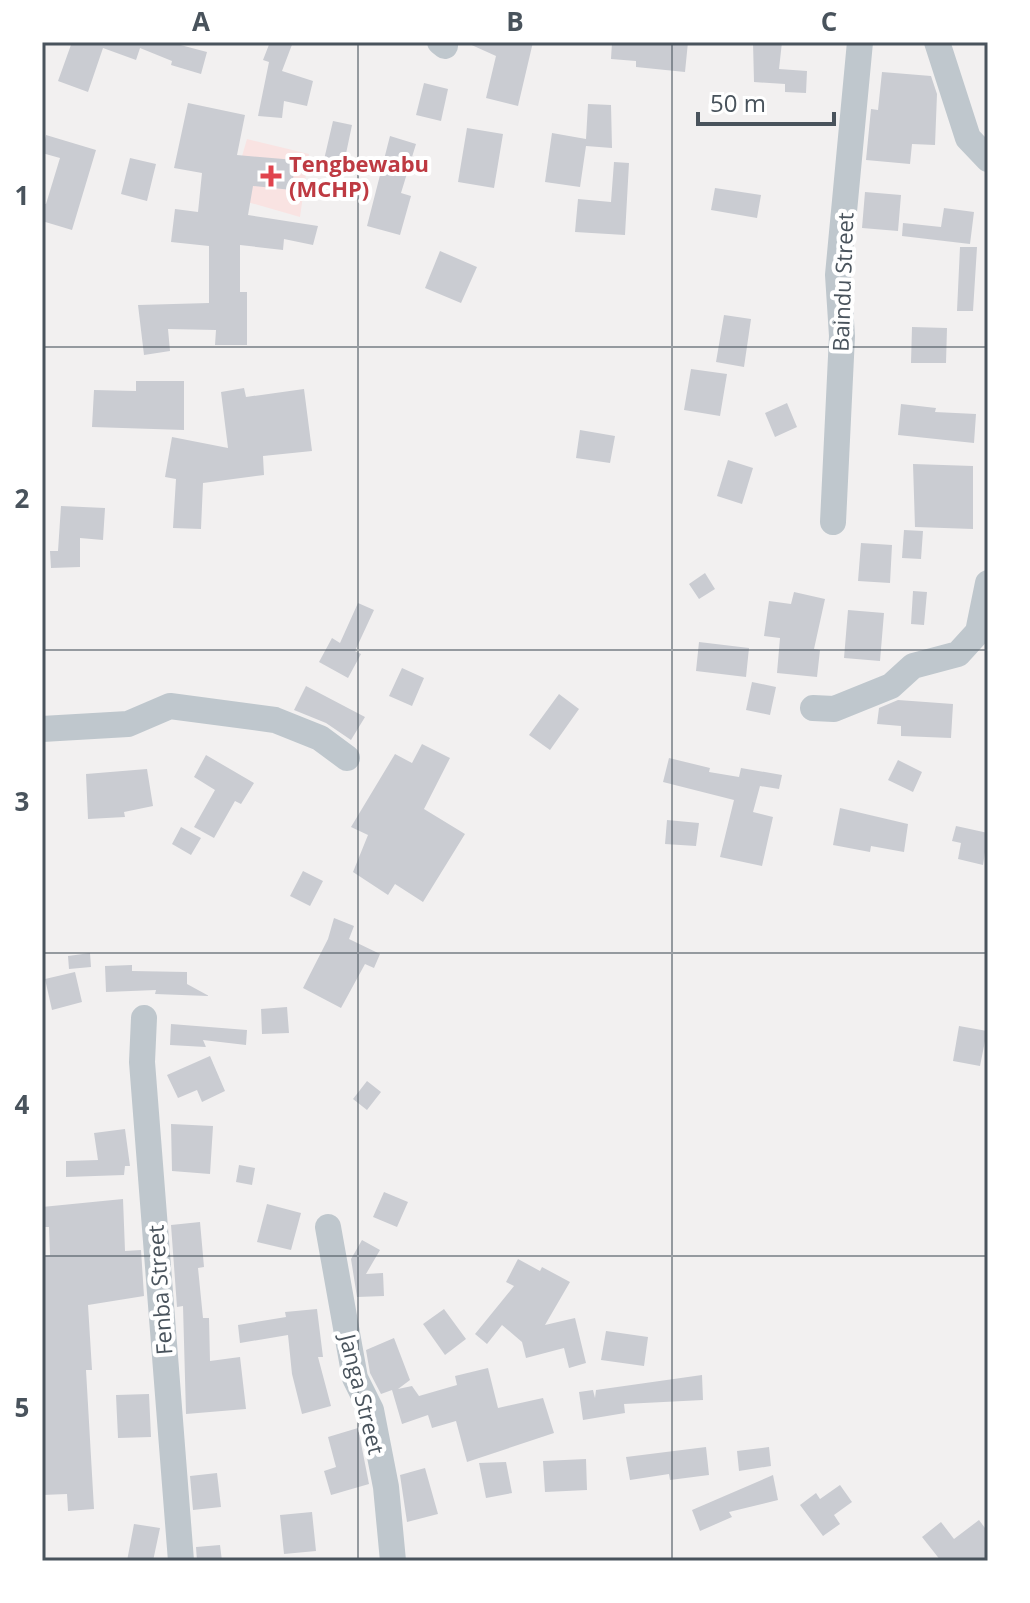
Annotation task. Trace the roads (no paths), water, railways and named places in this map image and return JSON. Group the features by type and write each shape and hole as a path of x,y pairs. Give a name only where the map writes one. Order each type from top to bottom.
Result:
{"street":[{"name":"Baindu Street","path":"833,522 842,336 838,275 860,42"},
{"path":"937,42 968,138 988,159"},
{"path":"813,708 834,709 891,686 913,666 958,654 978,632 988,583"},
{"path":"42,729 128,724 170,706 275,720 310,733 347,758"},
{"name":"Fenba Street","path":"144,1018 143,1077 181,1561"},
{"name":"Janga Street","path":"328,1227 355,1378 371,1410 386,1487 393,1561"}],"place":[{"name":"Tengbewabu (MCHP)","path":"271,176"}]}
